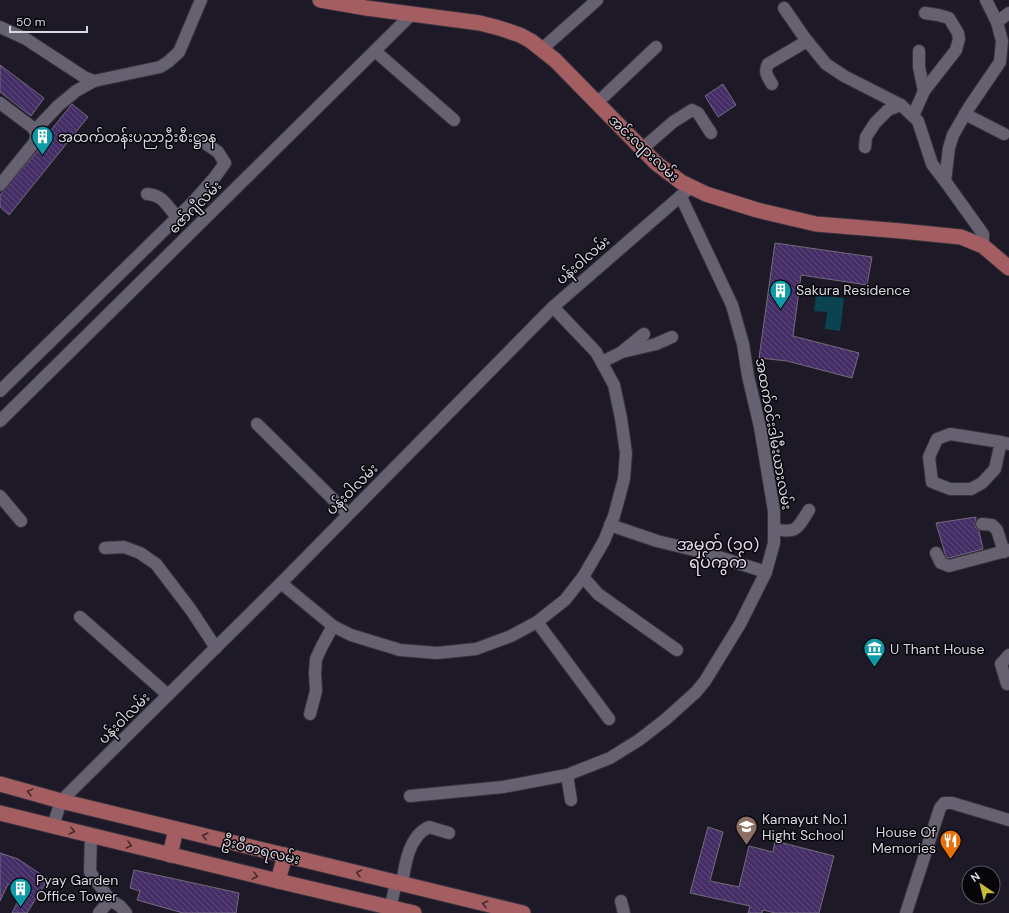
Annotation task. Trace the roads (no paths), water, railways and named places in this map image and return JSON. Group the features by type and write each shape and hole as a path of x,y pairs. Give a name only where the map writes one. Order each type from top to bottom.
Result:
{"main road":[{"name":"အင်းလျားလမ်း","path":"320,0 480,23 520,35 542,49 555,60 642,150 672,176 686,192 706,194 756,210 816,224 941,234 961,237 983,246 1009,268"},
{"name":"ဦးဝီစာရလမ်း","path":"0,784 61,801 520,913"},
{"name":"ဦးဝီစာရလမ်း","path":"0,813 278,881 389,910 414,913"},
{"path":"170,855 176,829"},
{"path":"278,881 285,855"}],"street":[{"path":"36,132 58,106 76,91 94,81 160,67 168,62 179,52 201,0"},
{"path":"542,49 597,0"},
{"path":"945,182 949,148 954,135 965,114 1005,64 1002,41 997,22 986,0"},
{"path":"784,8 807,41 826,64 844,76 901,105 918,121 932,164 983,234 983,246"},
{"path":"997,22 1009,12"},
{"path":"913,116 924,91 956,50 959,39 958,33 949,18 938,14 925,13"},
{"name":"ဇော်ဂျီလမ်း","path":"0,421 412,14"},
{"path":"0,26 26,38 84,77 94,81"},
{"path":"772,84 766,75 768,64 807,41"},
{"path":"597,103 656,47"},
{"path":"375,51 454,120"},
{"path":"919,51 919,67 924,91"},
{"path":"0,103 32,127 36,132 37,137 0,185"},
{"path":"865,147 866,136 876,123 888,110 901,105"},
{"path":"642,150 673,122 692,110 698,113 711,132"},
{"path":"965,114 1004,134"},
{"path":"0,391 215,178 225,163 218,152 199,140"},
{"name":"ပန်းဝါလမ်း","path":"53,826 61,801 281,583 553,307 686,192"},
{"name":"အထက်ဝင်းဒါမီးယားလမ်း","path":"410,796 504,787 567,775 610,758 639,740 666,720 696,692 705,681 740,624 766,572 774,543 774,511 760,427 748,376 743,344 732,305 686,192"},
{"path":"147,194 160,197 177,217"},
{"path":"281,583 333,626 351,635 400,650 437,653 476,649 511,636 537,622 565,600 583,577 604,541 624,479 626,453 614,385 596,352 553,307"},
{"path":"602,362 622,352 644,334"},
{"path":"622,352 656,344 672,337"},
{"path":"257,424 348,514"},
{"path":"950,434 1005,443 996,469 977,486 971,489 950,489 932,482 929,457 937,439 950,434"},
{"path":"0,496 21,520"},
{"path":"774,529 787,532 794,529 798,526 809,510"},
{"path":"936,553 941,563 949,566 1007,551 997,530 992,525 982,524"},
{"path":"610,525 657,541 766,572"},
{"path":"105,548 124,547 140,553 156,564 216,648"},
{"path":"583,577 598,594 677,650"},
{"path":"80,617 168,695"},
{"path":"537,622 609,719"},
{"path":"310,714 316,691 316,659 333,626"},
{"path":"1007,684 1001,664 1009,655"},
{"path":"567,775 571,800"},
{"path":"906,913 942,805 947,802 952,803 1009,820"},
{"path":"389,910 409,852 422,831 429,827 448,833"},
{"path":"91,835 90,872 110,900 120,906 126,913"},
{"path":"99,913 110,900"},
{"path":"621,901 624,913"}],"water":[{"path":"816,295 844,298 840,331 825,329 827,312 814,311"}],"place":[{"name":"အထက်တန်းပညာဦးစီးဋ္ဌာန","path":"42,156"},
{"name":"Sakura Residence","path":"781,310"},
{"name":"U Thant House","path":"874,668"},
{"name":"Kamayut No.1 Hight School","path":"747,846"},
{"name":"House Of Memories","path":"951,860"},
{"name":"Pyay Garden Office Tower","path":"21,908"}],"district":[{"name":"အမှတ် (၁၀) ရပ်ကွက်","path":"718,553"}]}
